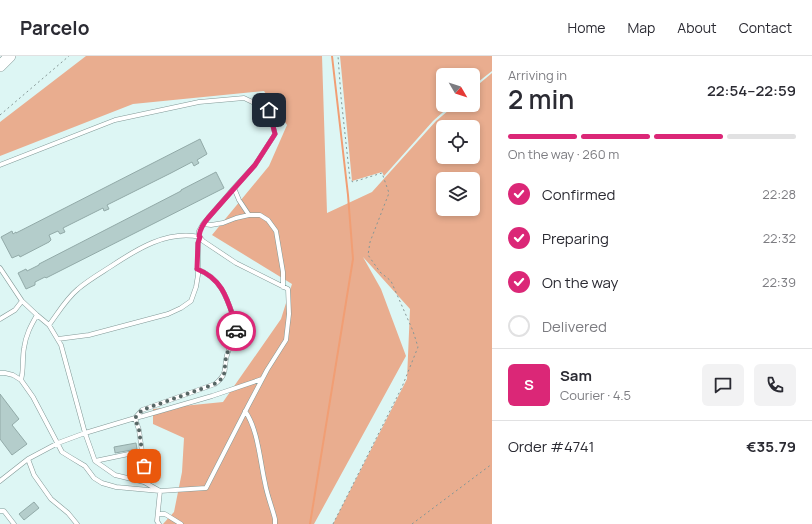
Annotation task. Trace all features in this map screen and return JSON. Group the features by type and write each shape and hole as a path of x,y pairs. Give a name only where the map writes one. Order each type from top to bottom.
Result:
{"street":[{"path":"0,66 10,56"}],"lane":[{"path":"0,165 115,120 199,102 244,98 269,110 275,134 255,165 203,224 200,231 196,287 191,301 182,308 168,314 89,335 58,339"},
{"path":"234,188 248,215"},
{"path":"203,224 211,225 223,223 248,215 260,215 268,220 276,231 283,272 283,287"},
{"path":"0,373 13,375 21,380 33,397 59,447 65,454 85,466 94,478 102,483 116,487 160,491 206,488 245,411 286,340 289,314 288,289 236,264 203,241 200,237 170,237 155,242 132,253 89,280 65,303 49,325"},
{"path":"0,268 22,301 49,325 61,345 85,433 95,461 114,475 144,482 160,491"},
{"path":"135,418 142,410 215,384 225,371 226,357 237,328 219,285 208,274 197,269"},
{"path":"0,319 15,310 22,301"},
{"path":"21,380 27,334 37,315"},
{"path":"0,481 28,459 58,443 85,433 212,396 263,379"},
{"path":"245,411 254,428 265,485 275,519 274,524"},
{"path":"135,418 143,451 144,466"},
{"path":"95,461 143,451"},
{"path":"28,459 34,475 52,498 77,524"},
{"path":"159,524 157,522 160,491"},
{"path":"0,512 4,511 14,524"},
{"path":"158,514 170,516 180,524"}],"path":[{"path":"0,115 69,56"},
{"path":"333,524 402,386 418,347 413,331 391,282 380,272 368,255 370,242 389,193 382,173 352,182 350,180 338,56"},
{"path":"412,524 492,464"}],"shaded area":[{"path":"86,56 322,56 327,213 372,192 436,121 436,164 480,164 480,120 437,120 447,112 480,112 480,83 492,73 492,524 333,524 407,379 410,309 363,257 381,289 406,356 314,524 163,524 174,512 182,472 184,438 153,424 153,409 223,402 281,319 292,284 212,235 269,166 287,125 264,91 133,104 0,156 0,122"},
{"path":"340,56 492,56 492,71 480,80 480,68 436,68 436,112 443,112 433,121 384,176 382,172 352,181"}],"building":[{"path":"200,139 207,154 197,160 199,163 194,166 192,162 107,205 109,209 104,211 103,208 63,228 65,232 60,234 58,231 49,235 51,240 49,242 20,257 19,255 12,258 1,237 12,231 13,234 16,233"},
{"path":"216,172 224,188 46,278 45,277 35,282 35,285 26,289 18,273 26,269 27,271 39,265"},
{"path":"0,394 19,419 12,425 27,444 12,455 0,439"},
{"path":"136,443 137,449 115,453 114,447"},
{"path":"34,502 39,508 24,520 19,514"}],"waterway":[{"path":"310,524 353,259 348,195 332,56"}],"way so far":[{"path":"144,466 143,451 135,418 142,410 218,382 225,371 226,357 236,331"}],"route":[{"path":"236,331 237,328 222,289 212,277 197,269 199,236 203,224 255,165 275,134 269,110"}]}
